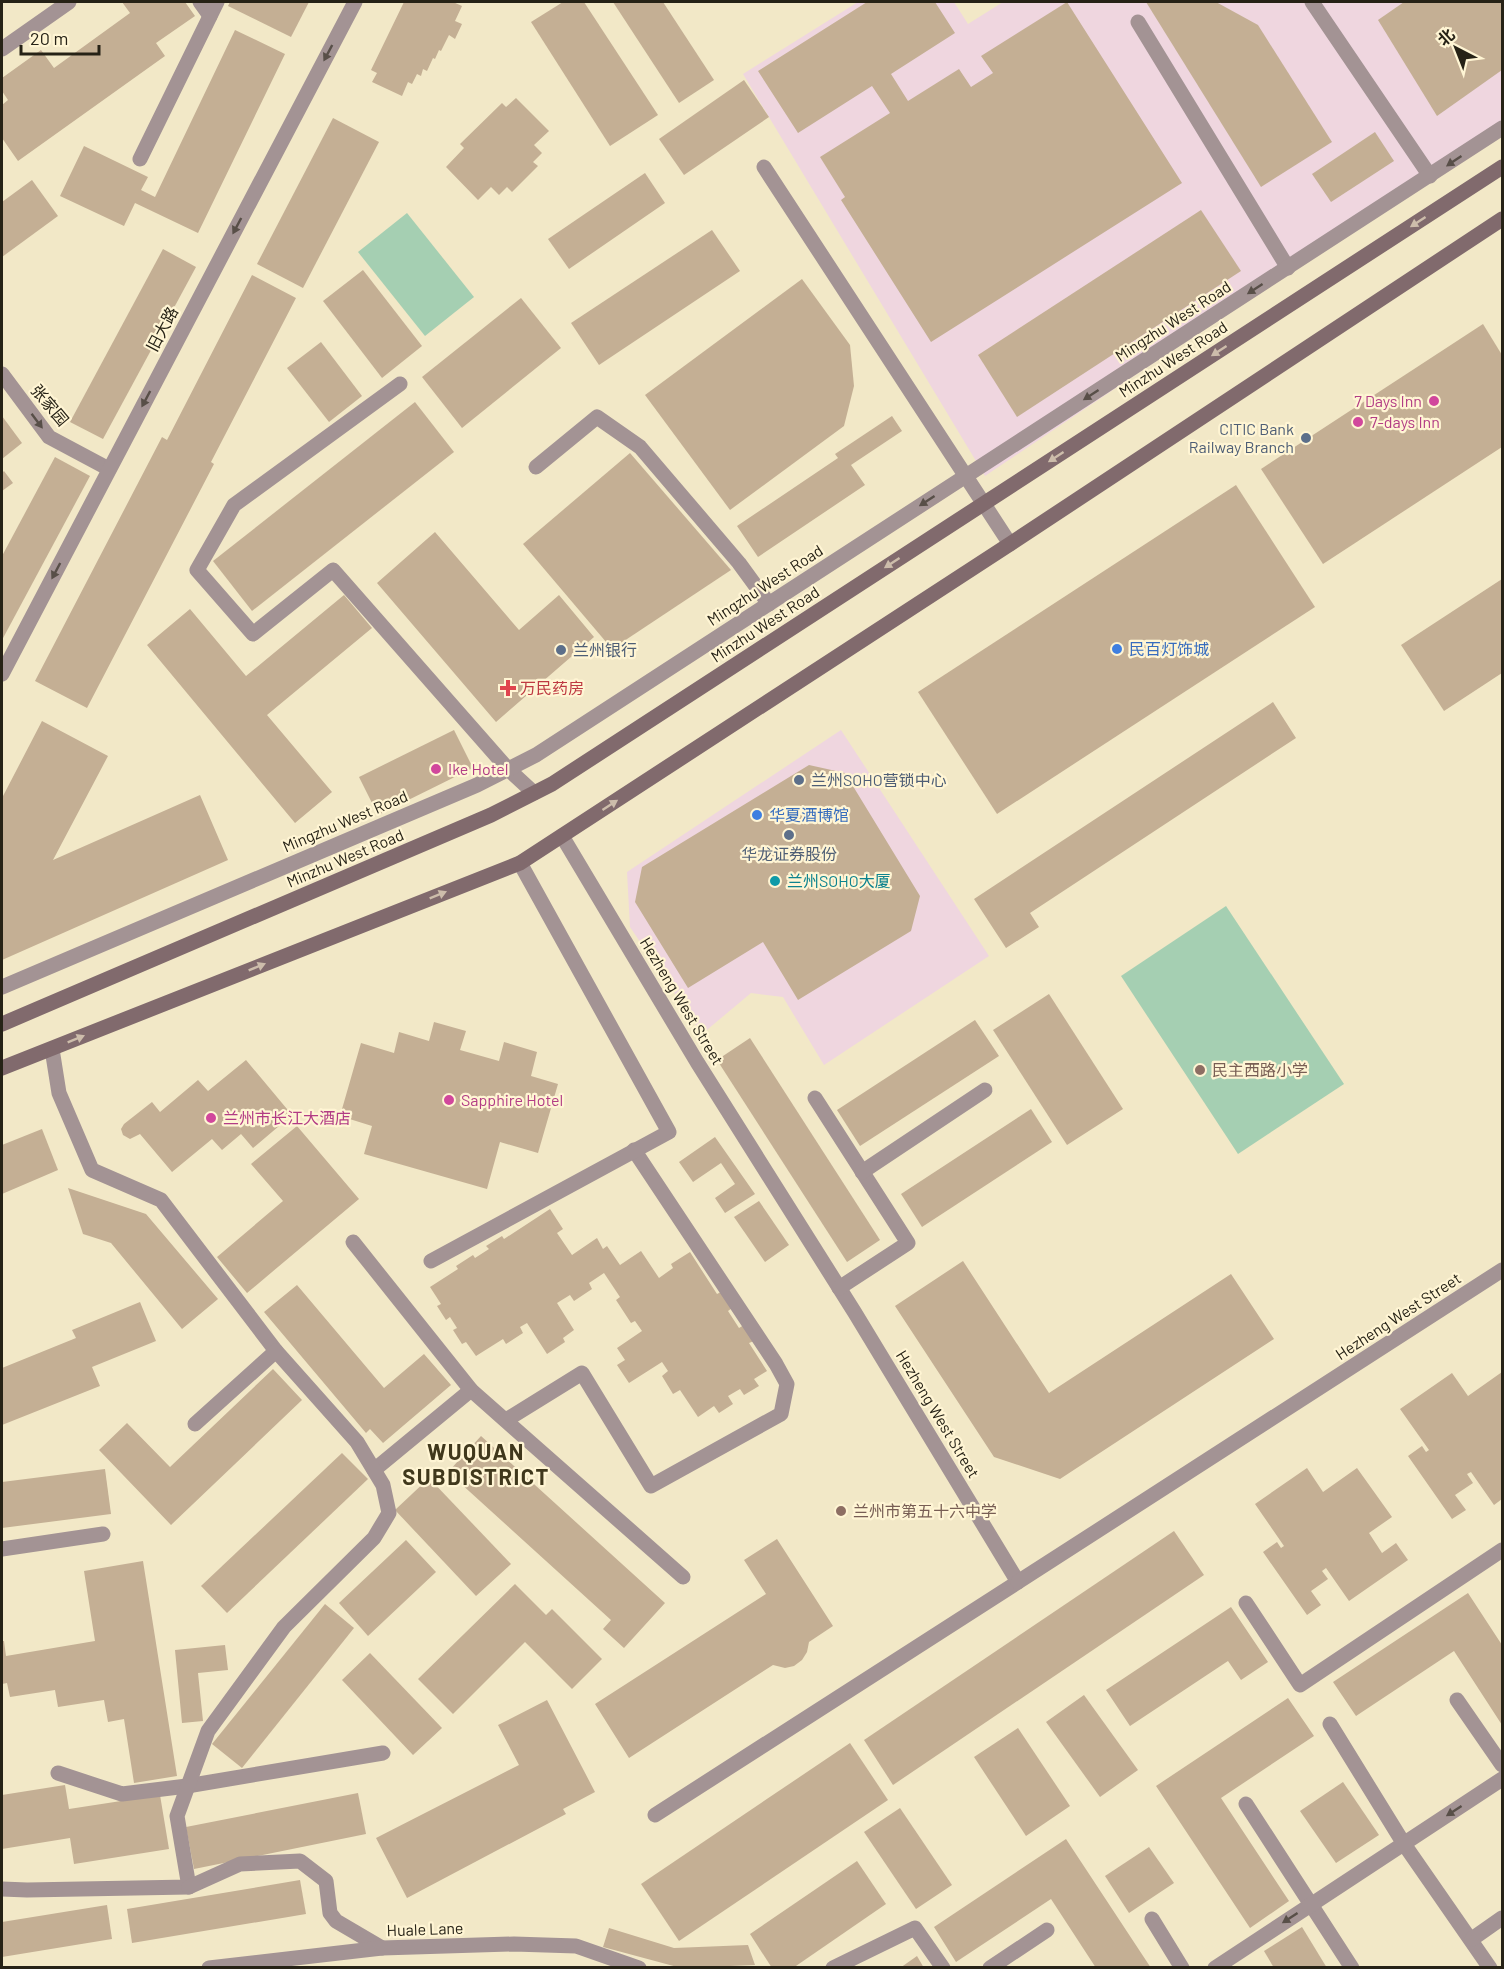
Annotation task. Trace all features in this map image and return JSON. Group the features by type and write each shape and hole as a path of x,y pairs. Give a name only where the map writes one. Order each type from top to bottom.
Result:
{"main road":[{"name":"Minzhu West Road","path":"2,1024 480,819 552,784 1503,167"},
{"path":"2,1068 520,863 1503,219"}],"street":[{"path":"2,50 69,2"},
{"path":"200,2 210,16"},
{"path":"140,159 217,2"},
{"name":"旧大路","path":"2,674 355,2"},
{"path":"1312,2 1430,176"},
{"path":"1138,22 1288,268"},
{"name":"Mingzhu West Road","path":"2,987 477,785 536,755 1503,128"},
{"path":"764,167 1010,544"},
{"name":"张家园","path":"2,374 49,437 109,470"},
{"path":"400,384 234,505 197,570 253,634 333,570 508,769 534,793"},
{"path":"536,467 597,417 640,447 739,563 769,604"},
{"name":"Hezheng West Street","path":"562,836 691,1052 839,1287 1018,1582 1502,1270"},
{"path":"431,1261 669,1132 520,863"},
{"path":"52,1049 59,1093 93,1170 160,1200 276,1351 357,1442 383,1485 388,1513 374,1538 284,1627 208,1731 177,1816 189,1887"},
{"path":"862,1172 985,1090"},
{"path":"815,1098 908,1243 839,1287"},
{"path":"506,1420 582,1373 651,1486 782,1414 787,1384 776,1364 634,1150"},
{"path":"353,1242 471,1390 682,1577"},
{"path":"195,1424 276,1351"},
{"path":"374,1470 471,1390"},
{"path":"2,1549 103,1534"},
{"path":"1246,1603 1300,1684 1503,1550"},
{"path":"655,1815 1018,1582"},
{"path":"1457,1700 1503,1765"},
{"path":"1330,1724 1404,1844 1490,1968"},
{"path":"58,1773 122,1794 187,1786 383,1753"},
{"path":"1215,1968 1503,1779"},
{"path":"1246,1804 1352,1968"},
{"path":"2,1889 189,1887 240,1864 300,1861 326,1881 330,1913 336,1921 382,1948"},
{"path":"1472,1939 1503,1918"},
{"path":"1152,1919 1182,1968"},
{"path":"833,1968 915,1928 943,1968"},
{"path":"990,1968 1047,1930"},
{"name":"Huale Lane","path":"209,1968 382,1948 514,1944 576,1946 639,1968"}],"shaded area":[{"path":"858,2 954,2 968,24 1003,2 1502,2 1502,128 985,476 743,74"},
{"name":"兰州SOHO大厦","path":"841,730 989,956 824,1065 783,997 751,993 702,1034 630,927 627,872"}],"green space":[{"path":"407,213 474,297 425,336 358,252"},
{"path":"1226,906 1344,1084 1238,1154 1121,976"}],"building":[{"path":"122,2 185,2 195,16 156,43 165,56 18,161 2,138 2,105 8,100 2,91 2,78 41,50 54,68 130,13"},
{"path":"230,2 309,2 291,37 228,6"},
{"path":"404,2 453,2 462,6 455,21 462,24 455,39 449,35 427,71 423,69 421,76 417,74 412,84 408,82 402,96 372,82 377,73 371,70"},
{"path":"563,2 584,2 658,115 610,146 531,22"},
{"path":"613,2 663,2 714,80 679,103"},
{"path":"867,2 935,2 955,33 891,74 908,101 959,69 971,87 993,73 981,56 1067,2 1182,183 931,342 841,200 845,197 820,157 890,113 872,86 798,133 758,71"},
{"path":"1146,2 1216,2 1258,25 1332,142 1261,187"},
{"path":"1404,2 1502,2 1502,70 1437,116 1378,20"},
{"path":"235,30 285,54 198,233 135,203 124,226 60,196 84,146 148,177 141,190 155,197"},
{"path":"744,80 769,117 684,175 659,139"},
{"path":"516,98 549,131 534,145 542,153 533,162 538,166 512,192 507,187 499,195 491,187 478,200 446,167 464,148 460,144 502,103 506,107"},
{"path":"333,118 379,142 303,288 257,264"},
{"path":"1375,132 1394,161 1331,202 1312,174"},
{"path":"645,173 665,203 569,269 548,239"},
{"path":"32,180 58,216 2,257 2,202"},
{"path":"1201,210 1241,271 1017,417 978,355"},
{"path":"712,230 740,271 599,365 571,323"},
{"path":"163,249 196,267 103,439 70,422"},
{"path":"363,270 422,346 382,378 323,301"},
{"path":"252,275 296,298 211,462 214,464 87,708 35,681 162,437 167,440"},
{"path":"802,279 850,345 854,386 844,426 730,510 645,395"},
{"path":"521,298 561,348 462,428 422,377"},
{"name":"7 Days Inn","path":"1483,324 1502,355 1502,447 1323,564 1261,469"},
{"path":"321,342 362,396 329,422 287,368"},
{"path":"415,402 454,452 252,611 213,561"},
{"path":"2,416 22,443 2,459"},
{"path":"892,416 902,431 851,465 865,485 758,557 737,526 838,458 835,454"},
{"path":"630,453 731,570 612,649 523,544"},
{"path":"55,457 90,476 2,640 2,556"},
{"path":"4,471 13,483 2,491 2,473"},
{"name":"民百灯饰城","path":"1236,485 1315,607 997,814 918,692"},
{"path":"435,532 519,630 559,595 594,637 496,722 377,583"},
{"path":"1502,579 1502,673 1444,711 1401,645"},
{"path":"344,595 372,628 267,715 332,792 295,823 147,645 190,609 246,676"},
{"path":"1273,702 1296,738 1030,913 1039,927 1006,948 974,899"},
{"path":"42,721 108,756 53,860 200,795 228,860 2,960 2,798"},
{"path":"454,730 473,768 378,815 359,777"},
{"name":"兰州SOHO大厦","path":"809,765 845,773 920,896 911,931 798,1000 763,942 688,988 635,902 642,867"},
{"path":"1049,994 1123,1109 1067,1145 993,1030"},
{"path":"975,1020 999,1056 860,1146 837,1110"},
{"name":"Sapphire Hotel","path":"434,1022 466,1031 460,1050 499,1061 504,1042 537,1052 531,1076 558,1084 538,1153 500,1142 487,1189 364,1154 372,1126 340,1116 361,1043 394,1053 399,1032 429,1041"},
{"path":"750,1038 880,1240 847,1262 717,1060"},
{"name":"兰州市长江大酒店","path":"246,1060 292,1115 253,1148 241,1134 222,1150 212,1139 172,1172 140,1134 130,1139 123,1135 121,1129 124,1124 152,1102 160,1112 198,1080 208,1091"},
{"path":"1031,1109 1052,1142 922,1227 901,1194"},
{"path":"297,1126 359,1199 247,1293 217,1257 283,1201 251,1164"},
{"path":"42,1129 58,1170 2,1194 2,1145"},
{"path":"715,1137 755,1194 725,1213 715,1198 735,1184 721,1163 693,1182 679,1162"},
{"path":"68,1188 146,1214 218,1299 182,1329 111,1243 83,1234"},
{"path":"759,1201 789,1245 765,1262 734,1217"},
{"path":"550,1209 563,1229 557,1233 572,1255 597,1238 603,1249 607,1246 620,1265 641,1251 659,1278 673,1268 671,1264 690,1252 717,1294 721,1292 732,1308 728,1311 739,1328 744,1325 754,1341 749,1343 767,1371 754,1379 759,1386 744,1395 740,1389 728,1396 733,1404 719,1413 714,1406 698,1417 680,1390 673,1394 662,1376 668,1371 662,1362 629,1383 617,1365 625,1360 617,1348 642,1331 635,1321 631,1323 616,1300 620,1297 604,1273 589,1283 592,1289 574,1301 570,1295 557,1303 574,1330 563,1338 565,1342 547,1354 527,1323 520,1327 523,1333 506,1344 503,1339 476,1356 466,1342 462,1344 453,1330 457,1328 450,1317 446,1320 437,1306 441,1304 430,1287 458,1269 456,1266 473,1255 475,1258 489,1249 486,1246 502,1236 504,1239"},
{"path":"963,1261 1049,1393 1231,1274 1274,1339 1060,1479 994,1457 895,1306"},
{"path":"297,1285 384,1388 424,1354 451,1385 383,1443 370,1429 366,1433 264,1312"},
{"path":"140,1302 156,1341 92,1367 100,1386 2,1425 2,1368 76,1338 72,1330"},
{"path":"273,1369 302,1400 171,1525 99,1450 127,1423 170,1467"},
{"path":"1502,1372 1502,1499 1494,1505 1471,1472 1467,1474 1473,1483 1455,1495 1466,1510 1452,1519 1408,1456 1422,1446 1426,1452 1429,1450 1400,1409 1452,1373 1468,1396"},
{"path":"481,1436 665,1603 624,1648 603,1629 611,1620 448,1472"},
{"path":"342,1453 368,1479 227,1613 201,1586"},
{"path":"1307,1468 1323,1492 1357,1468 1392,1517 1369,1533 1382,1553 1396,1543 1408,1560 1349,1601 1326,1568 1322,1571 1328,1579 1311,1591 1321,1605 1307,1615 1263,1552 1277,1542 1281,1548 1284,1546 1255,1504"},
{"path":"105,1469 111,1514 2,1528 2,1482"},
{"path":"429,1478 511,1564 476,1596 395,1510"},
{"path":"1174,1531 1204,1575 893,1785 864,1740"},
{"path":"777,1539 833,1626 809,1642 802,1660 794,1666 785,1668 773,1665 629,1758 595,1704 766,1594 744,1560"},
{"path":"406,1540 436,1572 368,1636 339,1603"},
{"path":"143,1561 177,1776 134,1783 124,1719 108,1722 104,1700 58,1707 55,1690 10,1697 7,1683 2,1684 2,1641 4,1641 6,1656 95,1641 84,1571"},
{"path":"515,1584 546,1615 552,1609 602,1659 572,1689 525,1642 453,1714 418,1679"},
{"path":"1468,1593 1502,1645 1502,1725 1454,1651 1356,1716 1333,1682"},
{"path":"325,1604 354,1628 242,1768 212,1744"},
{"path":"1231,1607 1268,1662 1241,1680 1228,1661 1130,1726 1106,1690"},
{"path":"225,1645 228,1670 198,1673 203,1721 182,1723 175,1650"},
{"path":"370,1653 442,1728 413,1755 342,1680"},
{"path":"1084,1695 1138,1770 1100,1797 1046,1722"},
{"path":"1288,1698 1314,1736 1221,1798 1289,1901 1250,1928 1156,1786"},
{"path":"547,1700 595,1792 563,1809 566,1814 407,1898 376,1838 519,1765 498,1725"},
{"path":"1018,1728 1070,1806 1026,1836 974,1757"},
{"path":"850,1743 888,1800 679,1941 641,1884"},
{"path":"1343,1782 1379,1835 1336,1863 1300,1811"},
{"path":"65,1785 69,1809 160,1795 169,1849 74,1864 70,1838 2,1849 2,1795"},
{"path":"358,1793 366,1834 194,1869 186,1827"},
{"path":"900,1808 952,1885 916,1909 864,1832"},
{"path":"1066,1839 1151,1968 1096,1968 1051,1899 956,1962 934,1927"},
{"path":"1149,1847 1174,1883 1129,1913 1105,1876"},
{"path":"857,1861 886,1904 793,1968 772,1968 750,1934"},
{"path":"300,1880 306,1914 132,1943 127,1909"},
{"path":"107,1905 112,1939 2,1957 2,1922"},
{"path":"1302,1927 1327,1968 1274,1968 1264,1951"},
{"path":"609,1928 674,1948 748,1945 755,1965 681,1968 603,1947"},
{"path":"917,1956 924,1968 900,1968"}],"place":[{"name":"7 Days Inn","path":"1434,401"},
{"name":"7-days Inn","path":"1358,422"},
{"name":"CITIC Bank Railway Branch","path":"1306,438"},
{"name":"民百灯饰城","path":"1117,649"},
{"name":"兰州银行","path":"561,650"},
{"name":"万民药房","path":"508,688"},
{"name":"Ike Hotel","path":"436,769"},
{"name":"兰州SOHO营锁中心","path":"799,780"},
{"name":"华夏酒博馆","path":"757,815"},
{"name":"华龙证券股份","path":"789,835"},
{"name":"兰州SOHO大厦","path":"775,881"},
{"name":"民主西路小学","path":"1200,1070"},
{"name":"Sapphire Hotel","path":"449,1100"},
{"name":"兰州市长江大酒店","path":"211,1118"},
{"name":"兰州市第五十六中学","path":"841,1511"}],"district":[{"name":"WUQUAN SUBDISTRICT","path":"476,1464"}]}
